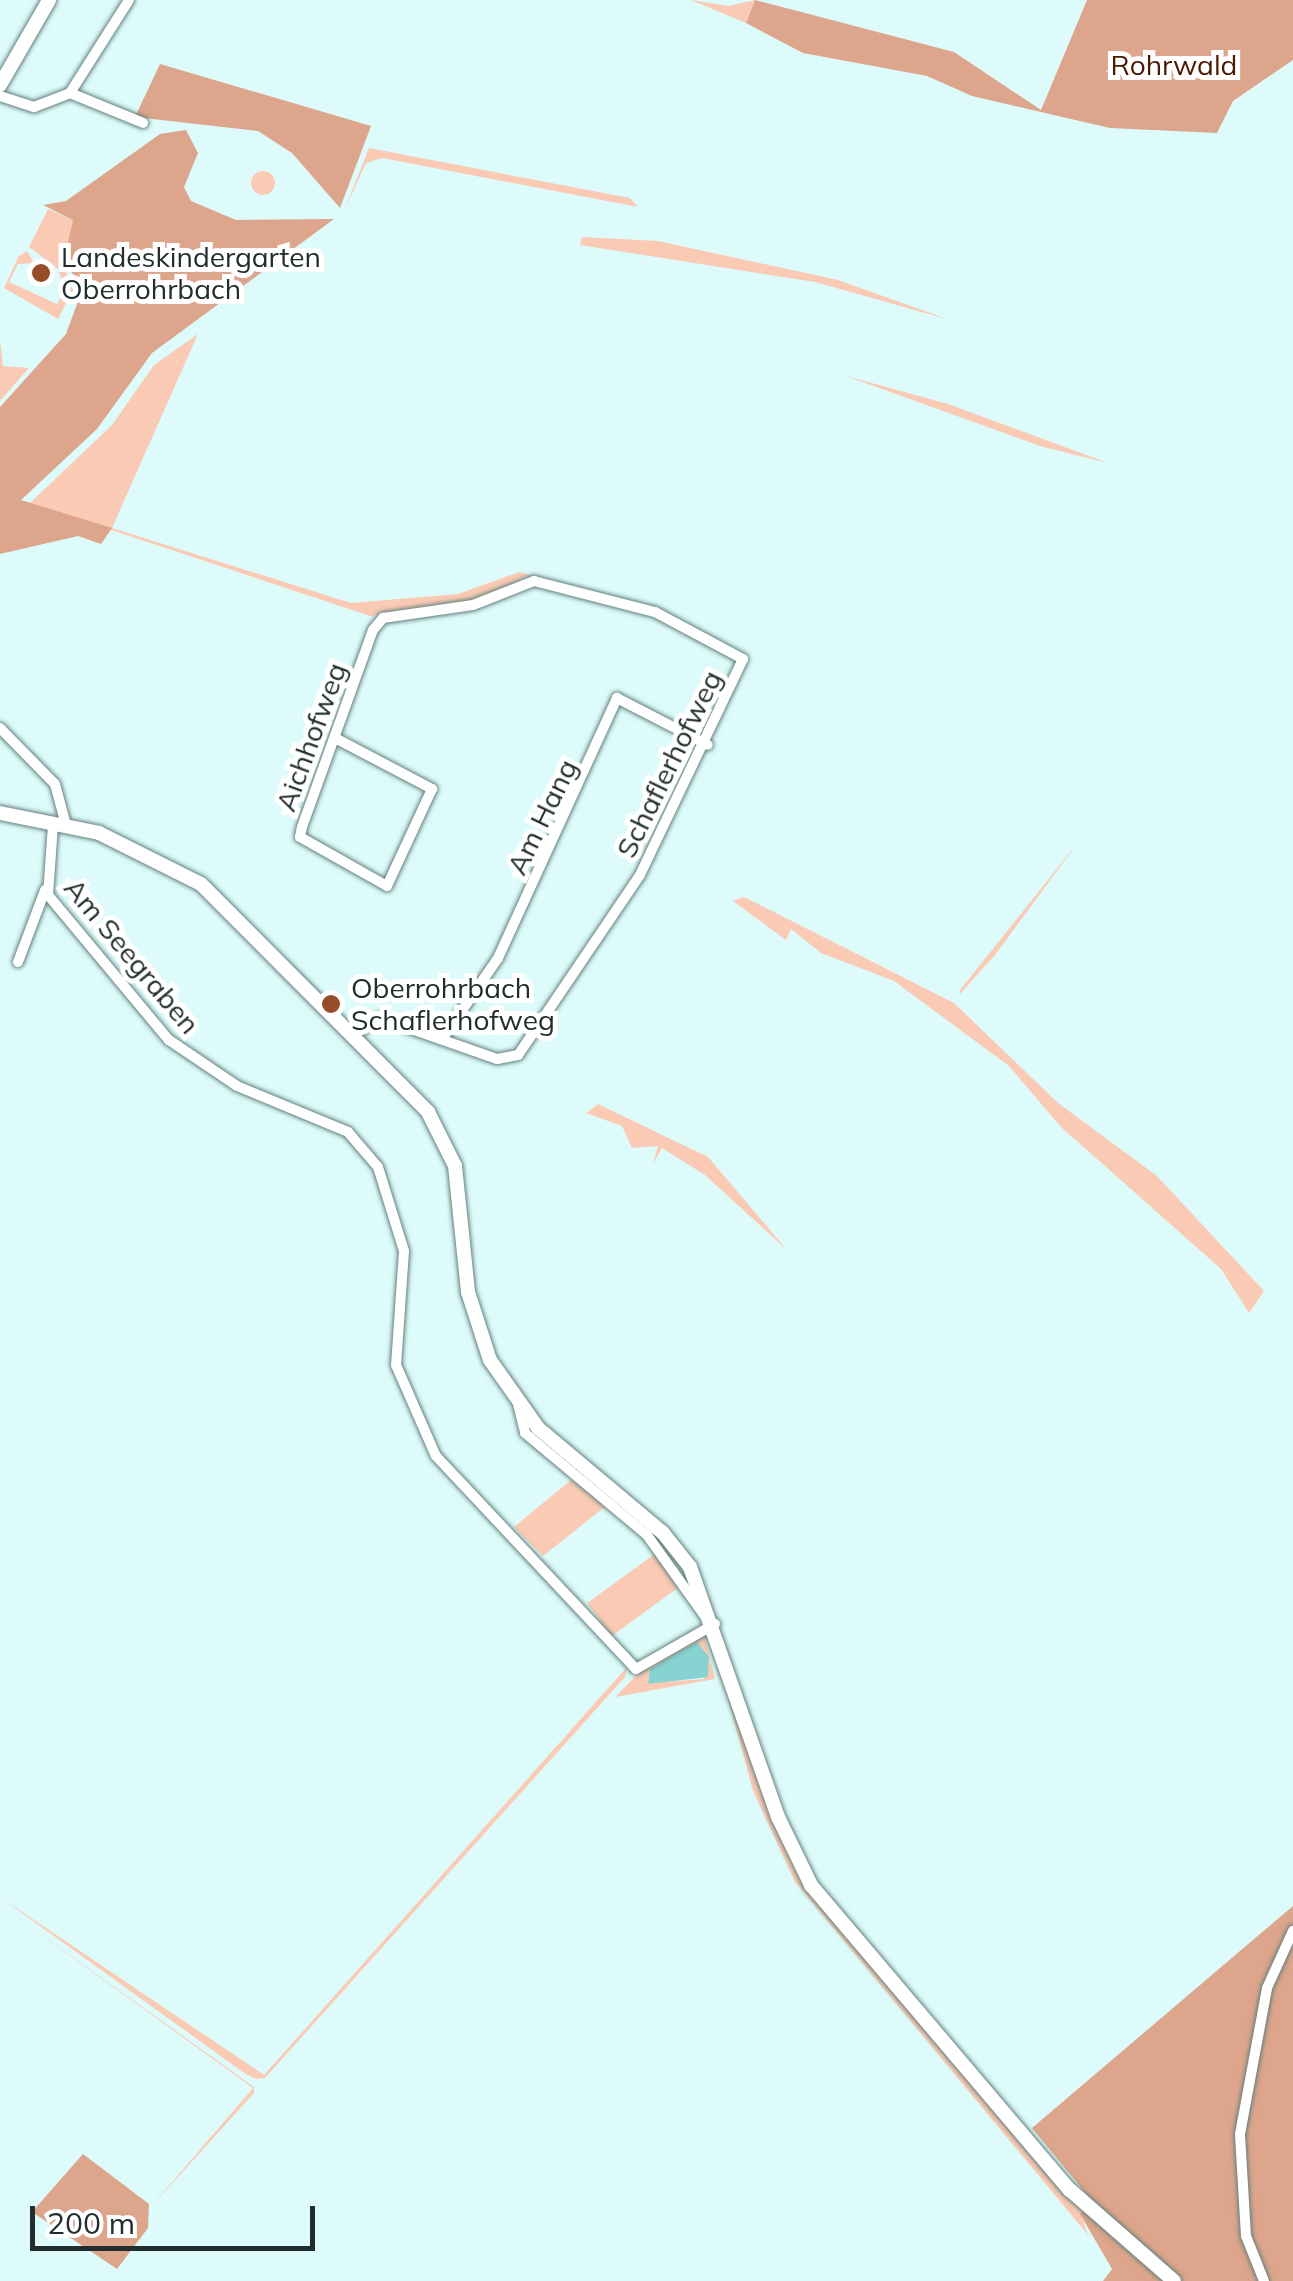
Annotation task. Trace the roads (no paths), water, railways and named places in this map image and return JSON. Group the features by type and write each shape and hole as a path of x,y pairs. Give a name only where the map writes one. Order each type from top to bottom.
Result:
{"main road":[{"path":"0,85 4,67 49,0"},
{"path":"0,813 60,825 201,884 420,1103 448,1148 470,1304 518,1404 675,1545 715,1624 778,1817 811,1885 1070,2190 1174,2281"}],"street":[{"path":"0,96 34,107 70,93 129,0"},
{"path":"70,93 143,123"},
{"name":"Schaflerhofweg","path":"378,622 473,605 527,581 654,612 743,656 708,745 619,909 510,1060 442,1038"},
{"name":"Aichhofweg","path":"334,738 432,789 395,880 372,884 300,841 334,738 378,622"},
{"name":"Am Hang","path":"442,1038 498,958 617,698 708,745"},
{"path":"0,728 55,784 60,825"},
{"name":"Am Seegraben","path":"60,825 46,890 187,1056 348,1132 396,1209 404,1268 396,1365 436,1456 636,1670 715,1624"},
{"path":"18,962 46,890"},
{"path":"352,1036 377,1018 442,1038"},
{"path":"1264,2281 1246,2236 1240,2134 1268,1988 1293,1931"}],"water":[{"path":"697,1642 709,1657 708,1677 648,1684 650,1669"}],"place":[{"name":"Landeskindergarten Oberrohrbach","path":"41,273"},
{"name":"Oberrohrbach Schaflerhofweg","path":"331,1004"}],"park label":[{"name":"Rohrwald","path":"1174,65"}]}
